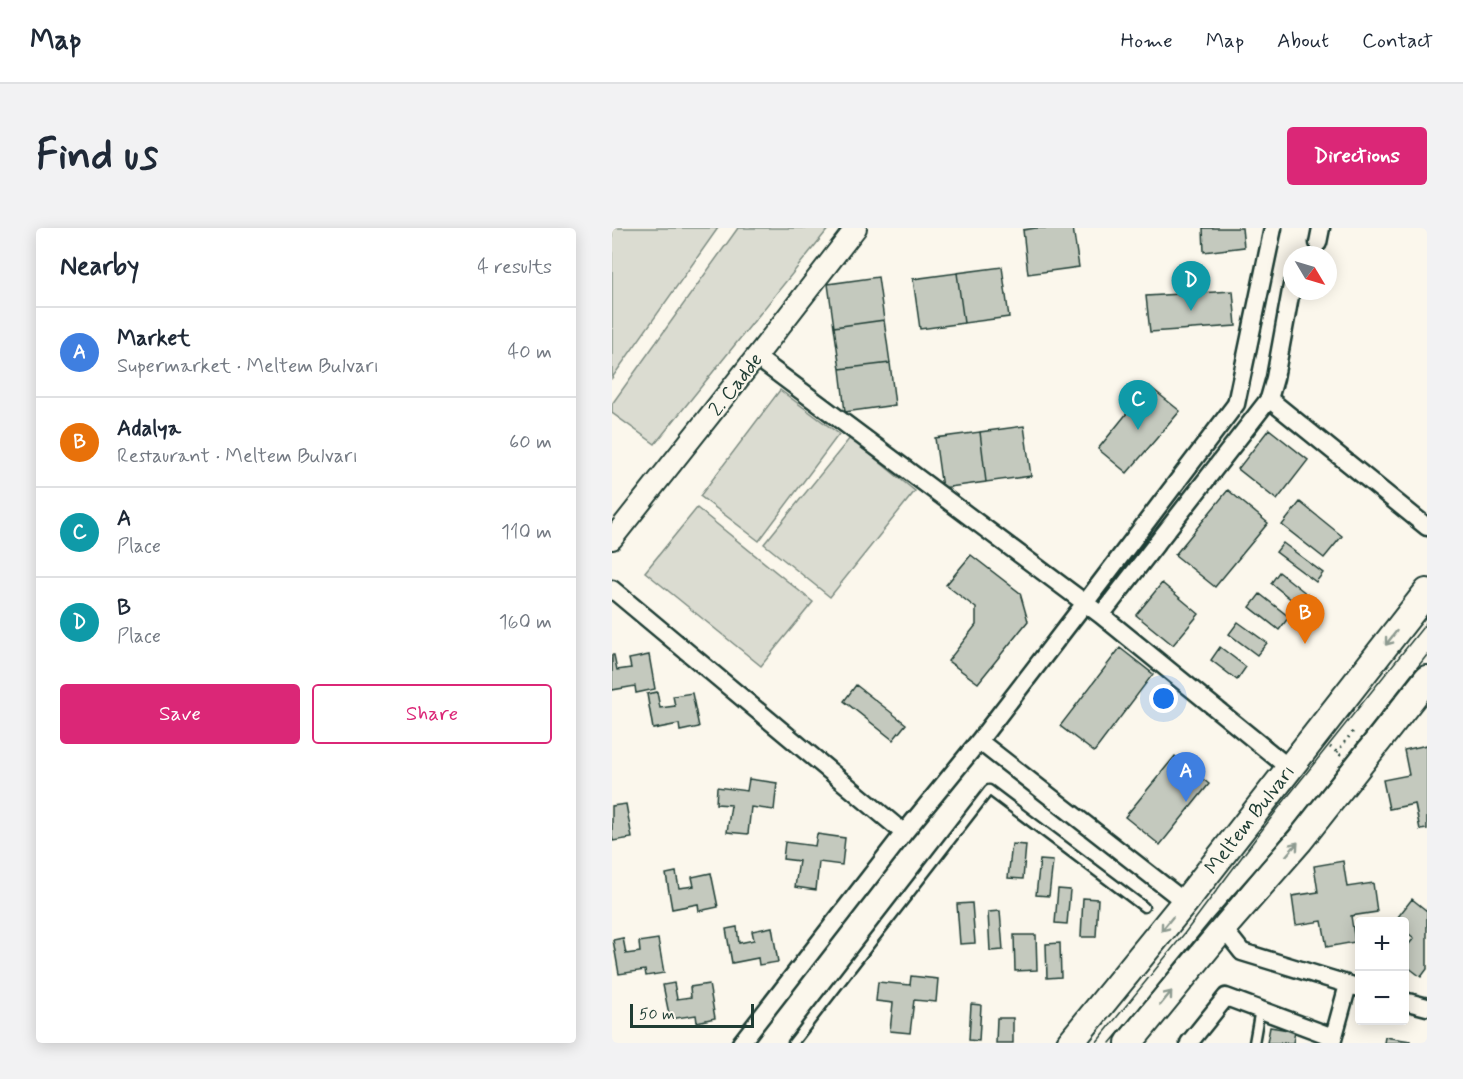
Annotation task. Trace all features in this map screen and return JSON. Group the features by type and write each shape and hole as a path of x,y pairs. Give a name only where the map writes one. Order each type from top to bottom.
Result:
{"main road":[{"name":"Meltem Bulvarı","path":"1070,1043 1185,902 1427,592"},
{"path":"1129,1043 1223,928 1300,840 1347,760 1427,679"}],"street":[{"name":"2. Cadde","path":"614,534 856,228"},
{"path":"741,1043 979,741 1236,404 1273,228"},
{"path":"1101,615 1269,399 1289,300"},
{"path":"756,357 1101,615 1289,768"},
{"path":"1269,399 1427,527"},
{"path":"612,589 904,834"},
{"path":"979,741 1185,902"},
{"path":"1190,1043 1226,997 1333,1040 1354,987 1242,952 1223,928"},
{"path":"1409,1002 1427,1007"}],"lane":[{"path":"793,1043 989,789 1144,907"},
{"path":"1254,1043 1260,1009"}],"path":[{"path":"1315,735 1347,760 1355,729"}],"shaded area":[{"path":"612,228 718,228 612,378"},
{"path":"738,228 829,228 655,444 612,413 612,404"},
{"path":"780,390 839,434 759,541 700,496"},
{"path":"850,438 915,491 830,597 764,544"},
{"path":"697,508 813,602 761,666 645,572"}],"building":[{"path":"1073,228 1079,267 1028,274 1023,230"},
{"path":"1203,228 1242,228 1244,247 1204,252"},
{"path":"1002,267 1009,317 964,323 957,273"},
{"path":"957,273 964,323 920,329 913,279"},
{"path":"878,277 884,320 834,327 828,284"},
{"path":"1233,291 1236,326 1150,332 1146,296"},
{"path":"884,320 890,363 840,369 834,327"},
{"path":"890,363 895,405 845,412 840,369"},
{"path":"1149,386 1180,411 1127,473 1098,449"},
{"path":"1024,426 1031,476 986,482 980,432"},
{"path":"1269,429 1308,460 1277,500 1238,469"},
{"path":"980,432 986,482 942,488 935,438"},
{"path":"1228,490 1268,523 1215,587 1175,555"},
{"path":"1300,502 1342,536 1324,558 1282,525"},
{"path":"1283,543 1323,573 1316,582 1276,552"},
{"path":"971,555 1020,593 1028,621 978,683 948,661 976,625 976,608 946,585"},
{"path":"1279,572 1307,594 1298,605 1271,583"},
{"path":"1162,583 1199,614 1173,645 1136,615"},
{"path":"1260,594 1289,617 1279,630 1250,607"},
{"path":"1238,622 1267,643 1257,655 1229,634"},
{"path":"1220,647 1246,667 1237,680 1211,660"},
{"path":"1120,648 1153,674 1094,752 1060,726"},
{"path":"612,655 614,655 617,670 631,668 629,659 649,655 655,689 636,693 635,686 612,690"},
{"path":"856,685 906,724 893,740 844,701"},
{"path":"657,692 660,708 675,706 673,696 692,693 699,727 680,731 679,724 653,729 647,694"},
{"path":"1427,745 1427,829 1420,830 1415,804 1389,809 1383,780 1409,775 1404,750"},
{"path":"1175,756 1209,784 1160,845 1125,817"},
{"path":"749,779 777,783 774,810 751,807 748,834 727,832 731,805 716,804 717,787 747,791"},
{"path":"626,804 632,838 613,841 612,806"},
{"path":"817,834 845,838 842,865 819,862 816,890 795,887 799,861 783,859 785,842 815,846"},
{"path":"1012,844 1026,845 1023,879 1008,878"},
{"path":"1040,860 1053,861 1049,896 1036,895"},
{"path":"1343,861 1347,887 1373,883 1377,912 1351,916 1355,942 1327,947 1322,921 1296,925 1292,896 1318,892 1314,866"},
{"path":"676,872 679,888 694,886 692,877 711,873 718,907 699,911 698,904 672,909 666,874"},
{"path":"1058,889 1070,890 1067,924 1055,923"},
{"path":"1083,898 1098,899 1096,937 1081,937"},
{"path":"1412,899 1427,911 1427,969 1421,977 1409,968 1409,944 1414,938 1409,934 1409,917 1398,917"},
{"path":"972,903 975,943 960,944 957,904"},
{"path":"1000,911 1003,950 990,951 988,912"},
{"path":"737,927 739,943 754,940 752,931 772,927 778,962 759,965 758,958 732,963 726,929"},
{"path":"1014,935 1036,935 1037,970 1015,971"},
{"path":"623,938 626,954 640,952 639,942 658,939 664,973 646,976 645,970 619,974 613,940"},
{"path":"1060,943 1061,977 1047,978 1046,944"},
{"path":"911,976 938,979 936,1002 914,1000 910,1033 890,1031 893,1003 876,1001 878,982 910,985"},
{"path":"674,983 677,999 691,997 690,987 709,984 715,1018 697,1022 696,1015 670,1019 663,985"},
{"path":"971,1004 981,1005 979,1041 969,1040"},
{"path":"997,1018 1013,1018 1013,1043 996,1043"},
{"path":"1270,1027 1295,1031 1293,1043 1267,1043"},
{"path":"1385,1037 1410,1041 1410,1043 1384,1043"}],"tram line":[{"path":"1096,1043 1184,934 1277,810 1427,622"},
{"path":"1110,1043 1295,823 1427,655"}],"place":[{"name":"B","path":"1191,311"},
{"name":"A","path":"1138,430"},
{"name":"Adalya","path":"1305,644"},
{"name":"Market","path":"1186,802"}]}
